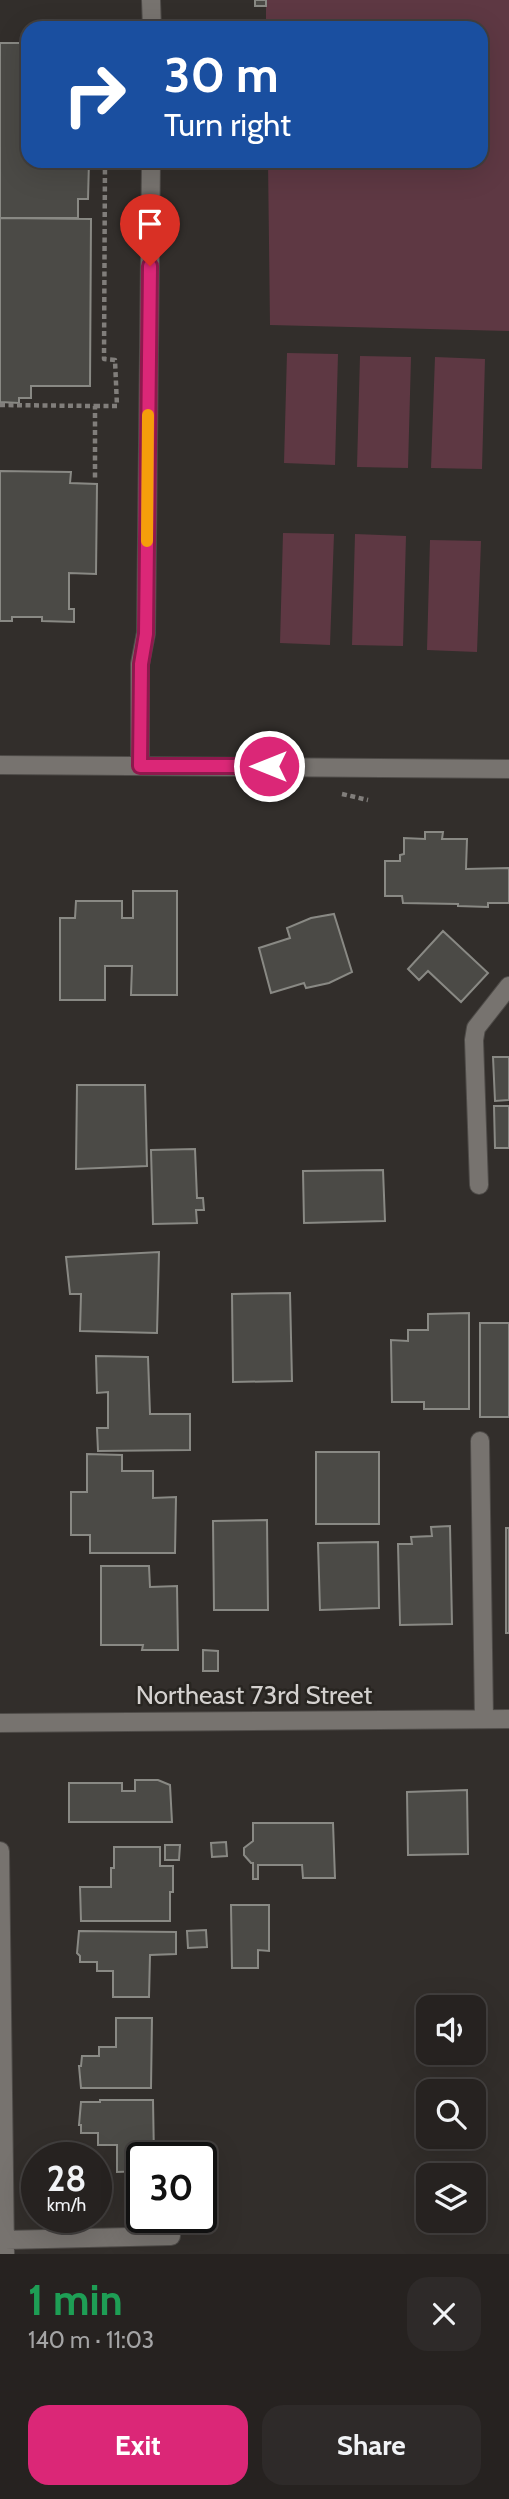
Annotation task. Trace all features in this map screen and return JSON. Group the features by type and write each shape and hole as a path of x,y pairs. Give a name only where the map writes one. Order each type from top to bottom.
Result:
{"street":[{"path":"152,0 152,21"},
{"path":"140,766 141,664 146,634 151,168"},
{"path":"0,765 509,769"},
{"path":"479,1185 474,1040 476,1028 509,986"},
{"path":"480,1441 484,1719"},
{"name":"Northeast 73rd Street","path":"0,1723 509,1719"},
{"path":"0,1851 5,2247 171,2236"}],"path":[{"path":"0,405 117,406 115,360 104,359 105,168"},
{"path":"95,406 95,479"}],"shaded area":[{"path":"266,0 509,0 509,331 270,325 268,168 488,168 488,21 266,21"},
{"path":"287,353 338,354 335,465 284,463"},
{"path":"360,356 411,357 408,468 357,467"},
{"path":"435,357 485,359 482,469 431,468"},
{"path":"283,533 334,534 330,645 280,643"},
{"path":"355,534 406,536 403,646 352,645"},
{"path":"430,540 481,541 477,652 427,650"}],"building":[{"path":"255,0 266,0 266,6 255,6"},
{"path":"0,43 21,43 21,168 89,168 88,199 78,199 78,218 0,218"},
{"path":"0,218 91,219 90,386 31,386 31,398 19,398 19,403 0,402"},
{"path":"0,471 71,472 70,483 97,484 96,574 69,573 69,609 74,609 74,622 42,621 42,617 12,617 12,621 0,621"},
{"path":"425,832 443,832 442,839 467,839 466,869 509,868 509,903 488,903 488,907 403,903 402,896 385,896 385,861 400,861 400,855 404,854 404,838 425,839"},
{"path":"133,891 177,891 177,995 131,995 132,966 105,966 105,1000 60,1000 60,918 75,918 76,901 122,901 122,918 133,918"},
{"path":"334,914 352,972 329,983 306,988 304,983 271,993 259,948 290,938 287,928 311,918"},
{"path":"443,931 488,973 461,1002 428,971 419,980 408,969"},
{"path":"493,1057 509,1057 509,1100 495,1101"},
{"path":"77,1085 145,1085 147,1166 76,1169"},
{"path":"494,1106 509,1106 509,1148 495,1148"},
{"path":"195,1149 197,1198 203,1198 204,1210 196,1210 197,1223 153,1224 151,1150"},
{"path":"383,1170 385,1221 304,1223 303,1171"},
{"path":"159,1252 157,1333 80,1331 81,1294 70,1294 66,1257"},
{"path":"290,1293 292,1381 233,1382 232,1294"},
{"path":"469,1313 469,1409 424,1409 424,1402 392,1402 391,1340 408,1341 408,1330 428,1330 428,1314"},
{"path":"480,1323 509,1323 509,1417 480,1417"},
{"path":"96,1356 148,1357 150,1414 190,1414 190,1450 98,1451 97,1428 108,1428 108,1392 97,1393"},
{"path":"316,1452 379,1452 379,1524 316,1524"},
{"path":"87,1454 122,1455 122,1471 153,1471 153,1498 176,1497 175,1553 90,1553 90,1535 71,1535 71,1492 87,1492"},
{"path":"267,1520 268,1610 214,1610 213,1521"},
{"path":"450,1526 452,1624 400,1625 398,1544 412,1544 411,1537 432,1536 431,1527"},
{"path":"506,1528 509,1528 509,1633 506,1633"},
{"path":"378,1542 379,1608 320,1610 318,1543"},
{"path":"101,1566 149,1566 150,1587 177,1586 178,1650 142,1650 143,1645 101,1645"},
{"path":"203,1650 218,1651 218,1671 203,1671"},
{"path":"135,1780 158,1780 170,1785 172,1822 69,1822 69,1783 122,1783 122,1791 135,1791"},
{"path":"467,1790 468,1854 408,1855 407,1792"},
{"path":"253,1823 333,1823 335,1878 303,1878 302,1865 258,1865 258,1879 253,1879 253,1863 244,1855 244,1848 253,1841"},
{"path":"226,1842 227,1856 212,1857 211,1843"},
{"path":"165,1845 180,1845 179,1860 165,1860"},
{"path":"114,1847 160,1847 160,1866 173,1866 170,1921 81,1921 80,1887 111,1887"},
{"path":"231,1905 269,1905 269,1951 258,1950 258,1968 232,1968"},
{"path":"206,1930 207,1947 188,1948 187,1931"},
{"path":"79,1931 176,1932 176,1954 150,1955 149,1997 113,1997 113,1971 97,1971 97,1962 80,1962 77,1953"},
{"path":"116,2018 152,2018 151,2088 81,2088 79,2066 82,2056 99,2056 99,2047 116,2047"},
{"path":"153,2100 154,2142 126,2142 126,2172 117,2172 117,2145 112,2145 112,2142 98,2142 98,2133 81,2133 81,2102"}],"slow traffic":[{"path":"147,541 148,415"}],"route":[{"path":"150,266 146,634 141,664 140,766 269,766"}]}
